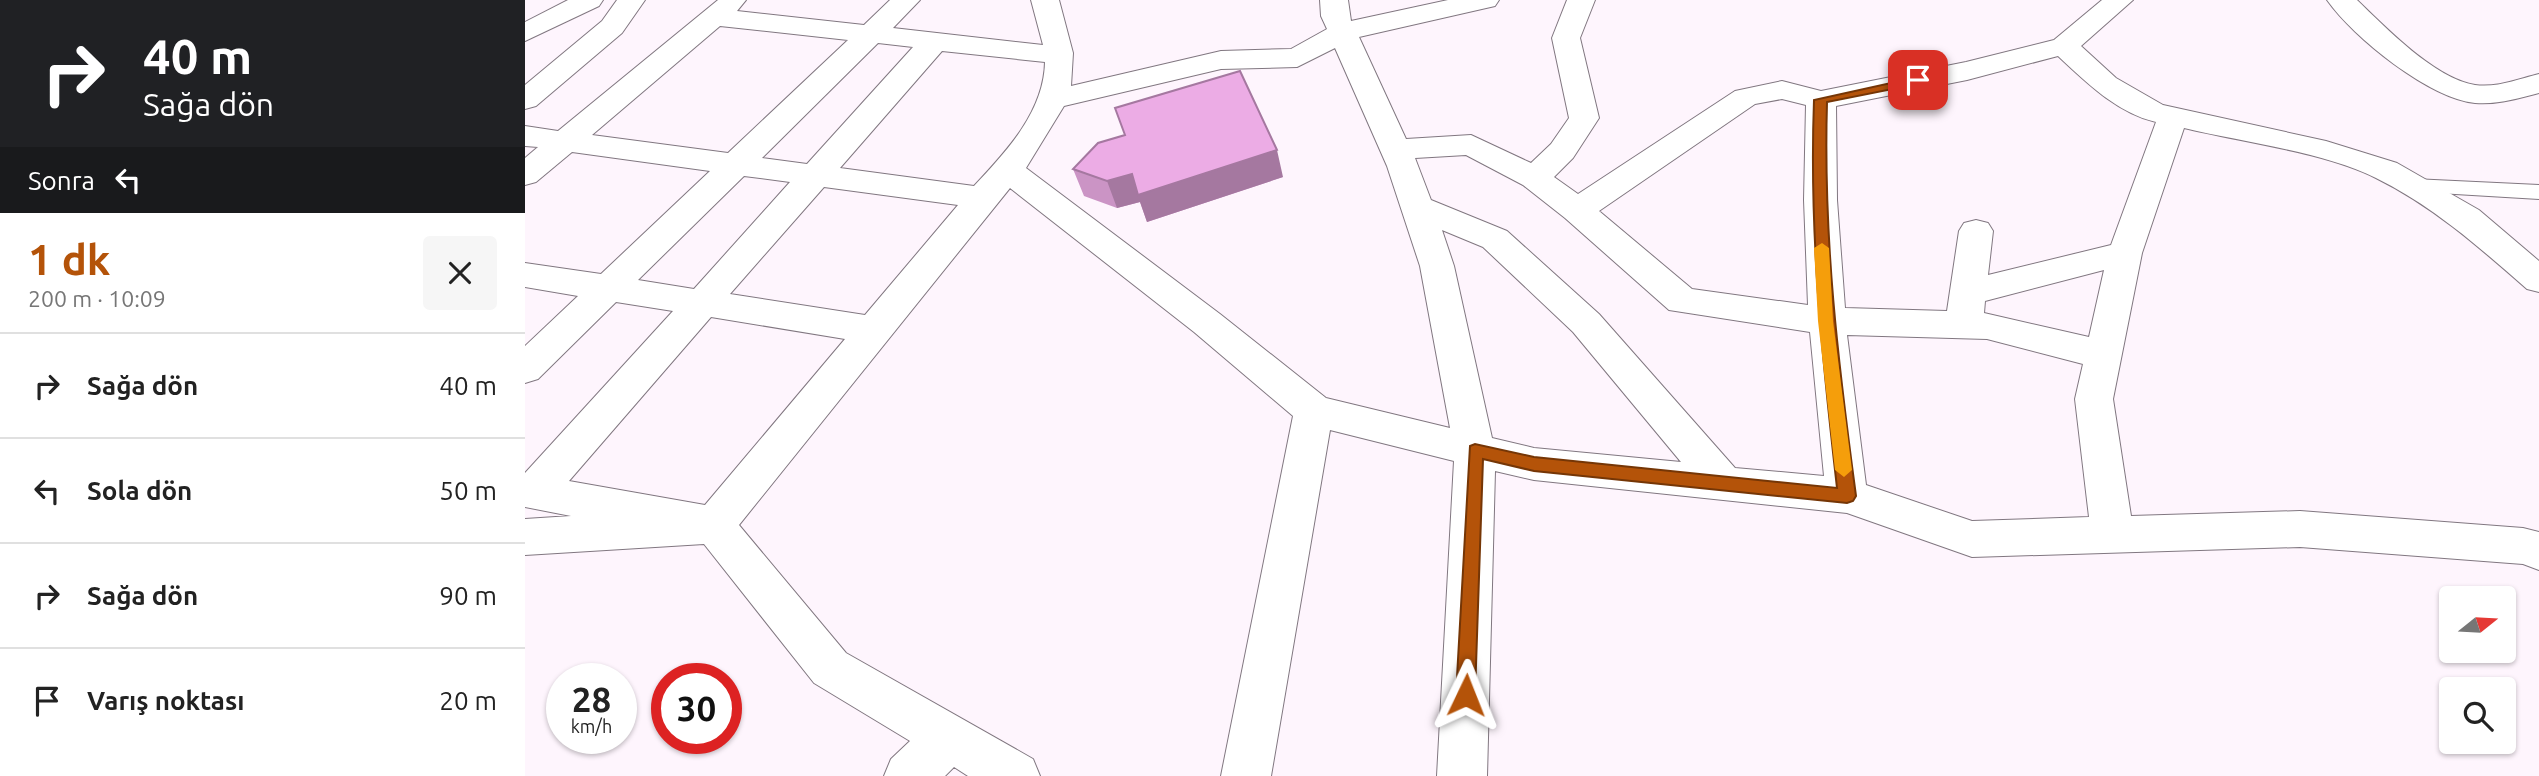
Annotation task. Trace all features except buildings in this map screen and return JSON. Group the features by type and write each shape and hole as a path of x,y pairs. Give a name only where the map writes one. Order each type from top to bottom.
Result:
{"street":[{"path":"525,33 589,0"},
{"path":"525,100 612,27 631,0"},
{"path":"525,369 906,0"},
{"path":"525,537 715,525 995,184 1055,99 1059,55 1046,0"},
{"path":"1055,99 1221,60 1297,58 1338,16 1485,0"},
{"path":"1534,178 1562,151 1584,118 1566,38 1581,0"},
{"path":"1577,211 1746,97 1782,90 1821,100 1967,71 2064,47 2119,0"},
{"path":"2341,0 2430,75 2465,92 2510,92 2539,83"},
{"path":"525,175 725,8 870,35 1059,55"},
{"path":"1338,16 1395,149 1437,266 1475,451 1462,776"},
{"path":"529,491 933,43"},
{"path":"2064,47 2106,84 2153,112 2326,151 2386,170 2467,218 2539,280"},
{"path":"1821,100 1818,176 1825,321 1847,496"},
{"path":"2112,535 2094,399 2125,253 2173,116"},
{"path":"525,136 817,174 995,184 1175,297 1314,411 1534,464 1847,496 1972,539 2300,529 2523,546 2539,551"},
{"path":"1395,149 1472,145 1534,178 1577,211 1682,301 1825,321 1966,309 2125,253"},
{"path":"1416,206 1495,239 1586,323 1723,483"},
{"path":"1966,309 1976,231"},
{"path":"525,275 874,330"},
{"path":"1966,309 1987,326 2103,355"},
{"path":"1247,776 1314,411"},
{"path":"529,491 715,525 829,668 1015,776"},
{"path":"909,776 950,738"}],"lane":[{"path":"2413,186 2539,192"}],"slow traffic":[{"path":"1822,248 1825,321 1844,470"}],"route":[{"path":"1466,695 1475,451 1534,464 1847,496 1825,321 1818,176 1821,100 1918,80"}]}
